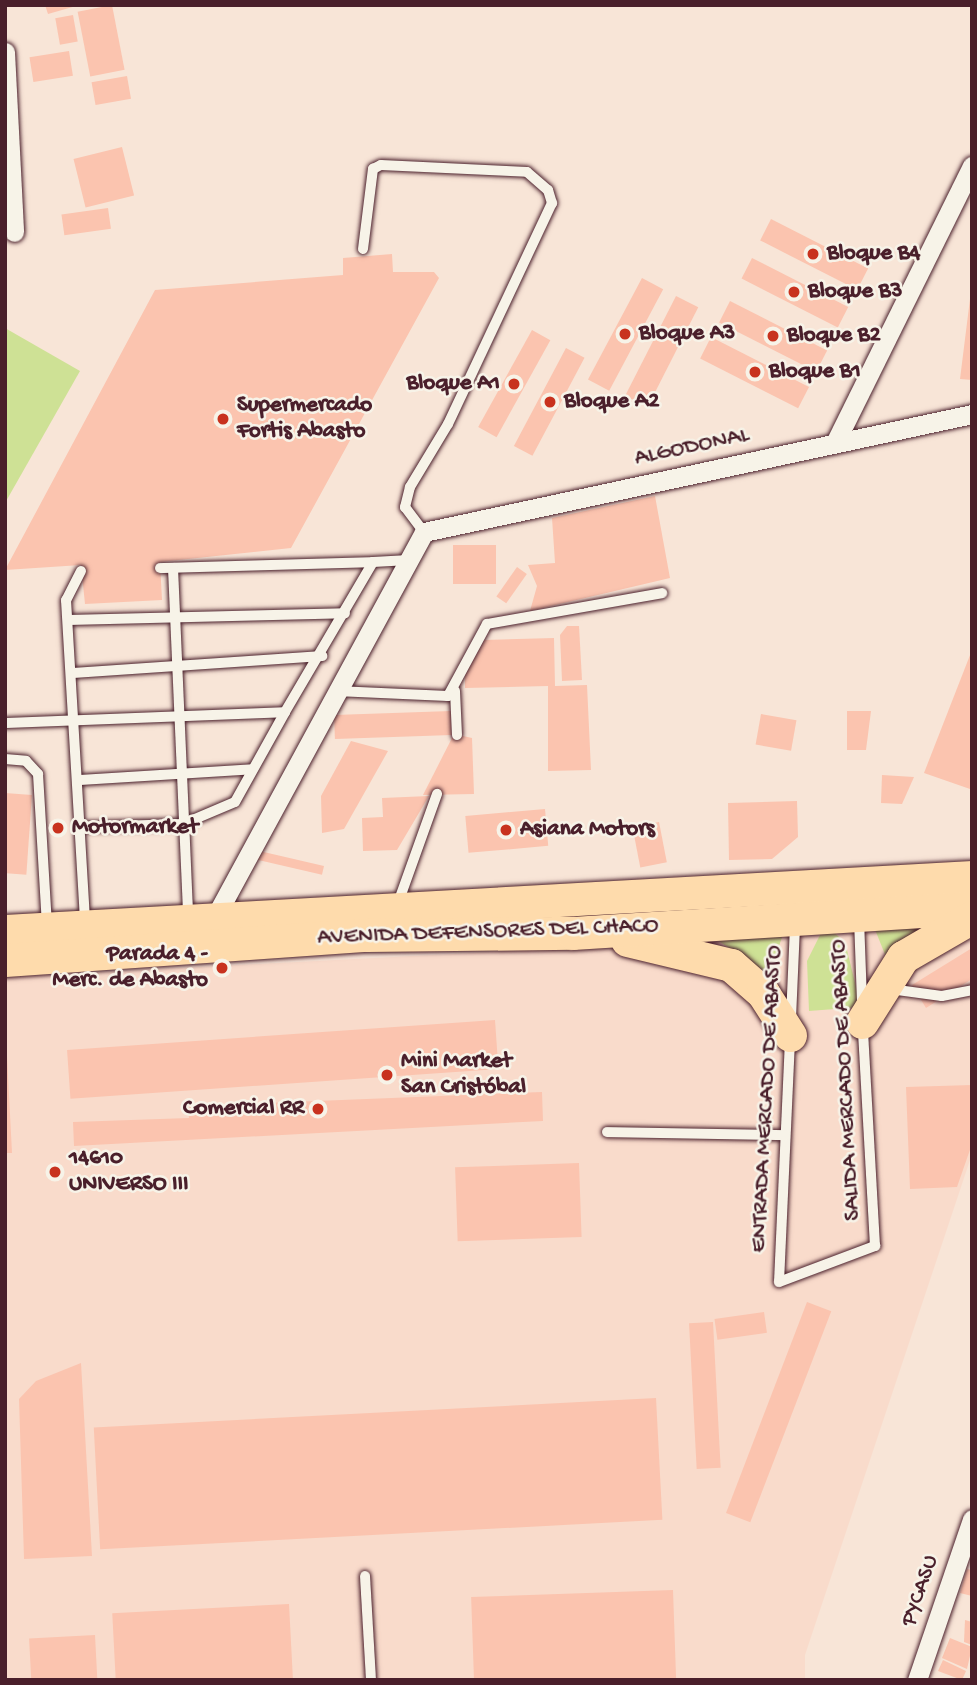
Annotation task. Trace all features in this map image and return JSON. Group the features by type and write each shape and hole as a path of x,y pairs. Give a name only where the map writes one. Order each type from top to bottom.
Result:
{"highway":[{"name":"AVENIDA DEFENSORES DEL CHACO","path":"5,931 396,910 852,896 972,877"},
{"path":"852,896 972,888"},
{"name":"AVENIDA DEFENSORES DEL CHACO","path":"5,960 366,935 583,932 795,917 852,896 972,908"},
{"path":"862,1022 879,988 903,957 972,917"},
{"path":"5,943 77,939 93,926"},
{"path":"583,932 731,965 763,993 790,1035"}],"street":[{"path":"5,52 14,232"},
{"path":"836,441 972,166"},
{"name":"ALGODONAL","path":"424,532 836,441 972,414"},
{"path":"201,920 336,691 424,532"},
{"name":"PYCASU","path":"917,1680 972,1518"}],"lane":[{"path":"363,249 373,169 381,165 527,172 548,190 552,203 448,425 410,487 405,507 424,532"},
{"path":"160,568 409,560"},
{"path":"81,827 183,824 235,802 285,712 322,656 373,562"},
{"path":"173,568 176,717 183,824 201,920"},
{"path":"81,571 66,600 77,721 81,827 93,926"},
{"path":"457,735 456,691 477,634 487,624 662,593"},
{"path":"68,620 174,614 345,613"},
{"path":"73,673 322,656"},
{"path":"336,691 456,691"},
{"path":"5,723 285,712"},
{"path":"5,759 26,761 38,774 47,928"},
{"path":"80,780 253,769"},
{"path":"396,910 437,794"},
{"name":"SALIDA MERCADO DE ABASTO","path":"779,1282 875,1245 852,896"},
{"name":"ENTRADA MERCADO DE ABASTO","path":"779,1282 795,917"},
{"path":"879,988 942,996 972,990"},
{"path":"607,1132 785,1135"},
{"path":"365,1576 371,1680"}],"shaded area":[{"path":"972,927 972,1154 805,1655 805,1680 5,1680 5,977"}],"green space":[{"path":"5,328 80,371 5,503"},
{"path":"950,917 886,957 874,927"},
{"path":"825,925 845,942 861,1007 809,1011 807,961"},
{"path":"785,929 769,974 717,940"}],"building":[{"path":"45,5 76,5 76,6 48,14"},
{"path":"112,5 125,70 90,76 78,12"},
{"path":"73,15 78,42 60,45 55,18"},
{"path":"69,51 73,76 33,82 29,57"},
{"path":"127,76 131,99 96,105 92,82"},
{"path":"122,147 134,196 86,208 73,159"},
{"path":"108,208 111,229 64,235 61,215"},
{"name":"Bloque B4","path":"771,219 868,268 857,290 760,240"},
{"name":"Supermercado Fortis Abasto","path":"392,254 393,272 434,272 439,278 291,548 160,562 162,600 85,604 81,565 5,570 155,290 343,275 343,258"},
{"name":"Bloque B3","path":"752,258 848,307 838,328 742,278"},
{"name":"Bloque A3","path":"642,278 663,289 609,391 588,380"},
{"path":"676,296 698,307 647,407 625,396"},
{"path":"970,299 972,300 972,380 960,379"},
{"name":"Bloque B2","path":"730,301 827,350 816,372 719,322"},
{"name":"Bloque A1","path":"532,330 550,340 497,437 478,427"},
{"name":"Bloque B1","path":"711,337 809,387 798,408 700,358"},
{"name":"Bloque A2","path":"566,348 585,358 532,456 514,446"},
{"path":"655,496 670,578 530,611 537,586 528,565 555,563 552,518"},
{"path":"453,545 496,545 496,584 453,584"},
{"path":"517,567 527,574 506,603 496,596"},
{"path":"567,626 579,626 582,680 562,681 560,635"},
{"path":"554,638 555,686 587,685 591,770 548,771 548,686 465,688 465,671 484,640"},
{"path":"972,650 972,786 970,789 924,773"},
{"path":"451,711 452,735 335,739 334,715"},
{"path":"847,711 871,711 866,750 847,750"},
{"path":"761,714 796,720 791,751 756,745"},
{"path":"454,734 472,738 474,794 423,795"},
{"path":"351,741 388,751 344,829 322,833 321,796"},
{"path":"882,775 914,777 902,804 881,803"},
{"path":"5,793 32,795 26,875 5,873"},
{"path":"429,796 397,850 363,851 362,818 383,817 382,798"},
{"path":"797,801 798,837 772,859 729,860 728,803"},
{"name":"Asiana Motors","path":"545,809 548,846 469,853 465,816"},
{"path":"659,822 667,862 640,867 632,827"},
{"path":"253,850 324,866 322,875 251,858"},
{"path":"972,948 972,979 926,1008 912,985"},
{"path":"5,1017 12,1153 5,1153"},
{"path":"495,1020 498,1069 70,1099 67,1050"},
{"path":"972,1085 972,1144 957,1187 910,1189 906,1087"},
{"path":"542,1092 543,1121 74,1146 73,1122 189,1118 188,1106"},
{"path":"579,1163 582,1237 458,1241 455,1167"},
{"path":"807,1302 831,1311 750,1522 726,1513"},
{"path":"764,1312 767,1333 717,1340 714,1319"},
{"path":"713,1322 721,1468 697,1469 689,1323"},
{"path":"81,1363 92,1556 24,1559 19,1399 36,1381"},
{"path":"656,1398 662,1520 100,1549 94,1427"},
{"path":"967,1569 972,1570 972,1596 960,1593"},
{"path":"673,1590 676,1680 474,1680 471,1597"},
{"path":"289,1604 293,1680 116,1680 112,1613"},
{"path":"965,1620 972,1622 972,1645 964,1642"},
{"path":"95,1635 97,1680 31,1680 29,1638"},
{"path":"950,1638 972,1647 967,1669 942,1658"},
{"path":"943,1660 966,1671 962,1680 938,1671"}],"place":[{"name":"Bloque B4","path":"813,254"},
{"name":"Bloque B3","path":"794,292"},
{"name":"Bloque A3","path":"625,334"},
{"name":"Bloque B2","path":"773,336"},
{"name":"Bloque B1","path":"755,372"},
{"name":"Bloque A1","path":"514,384"},
{"name":"Bloque A2","path":"550,402"},
{"name":"Supermercado Fortis Abasto","path":"223,419"},
{"name":"Motormarket","path":"58,828"},
{"name":"Asiana Motors","path":"506,830"},
{"name":"Parada 4 - Merc. de Abasto","path":"222,968"},
{"name":"Mini Market San Cristóbal","path":"387,1075"},
{"name":"Comercial RR","path":"318,1109"},
{"name":"14610 UNIVERSO III","path":"55,1172"}]}
